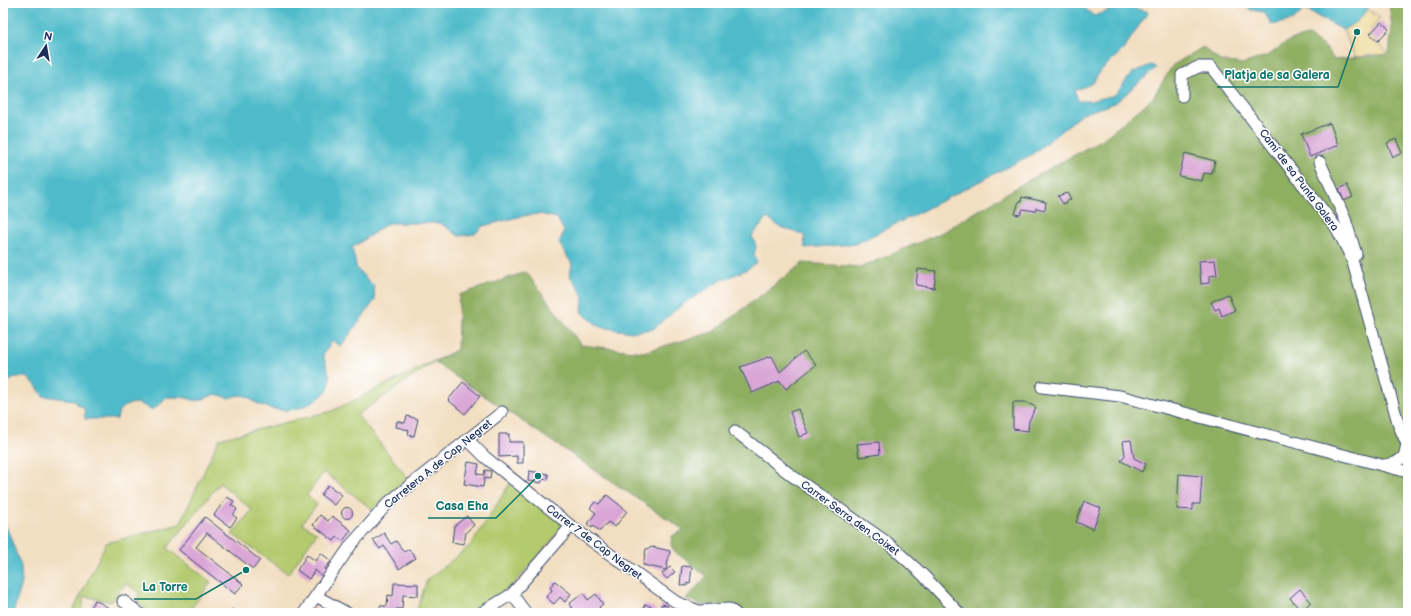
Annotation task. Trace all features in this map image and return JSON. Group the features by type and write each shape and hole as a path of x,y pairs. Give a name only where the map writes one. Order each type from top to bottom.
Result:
{"street":[{"name":"Camí de sa Punta Galera","path":"1182,96 1182,75 1198,67 1211,67 1336,227 1352,259 1400,426 1407,445"},
{"path":"1320,162 1345,219 1358,259 1364,280 1362,295"},
{"path":"1042,387 1120,396 1408,472"},
{"name":"Carretera A de Cap Negret","path":"304,613 352,545 389,502 466,439 502,412"},
{"name":"Carrer Serra den Coixet","path":"735,431 791,475 888,543 923,575 959,613"},
{"name":"Carrer 7 de Cap Negret","path":"466,439 485,457 571,526 676,602 699,611 729,609 735,613"},
{"path":"1385,466 1396,463 1404,457 1407,445"},
{"path":"481,613 512,594 571,526"},
{"path":"512,594 526,613"},
{"path":"316,596 347,613"},
{"path":"123,601 139,613"}],"green space":[{"path":"1389,3 1408,3 1408,613 745,613 734,605 701,605 686,599 707,576 675,552 671,545 672,536 684,530 434,362 457,350 459,295 526,272 581,345 643,352 713,332 803,263 862,267 943,232 1027,181 1103,139 1152,99 1173,65 1203,47 1220,61 1243,64 1269,55 1290,40 1308,36 1326,48 1334,60 1389,54 1392,28"},
{"path":"457,350 434,362 357,415 408,478 373,510 324,472 307,495 317,505 302,523 317,533 288,574 232,534 252,510 220,483 167,548 211,582 188,613 152,613 138,603 139,593 126,583 111,602 84,596 82,613 72,613 106,543 180,524 219,439 332,411"},
{"path":"511,482 565,525 512,586 470,613 416,613 427,580 471,545"}],"sand":[{"path":"1368,9 1380,18 1368,34 1389,54 1355,57 1343,30 1357,21"}],"water":[{"path":"3,3 1079,3 1094,16 1109,10 1126,7 1148,12 1123,50 1099,72 1093,83 1075,91 1078,101 1090,101 1115,95 1132,73 1151,65 1156,68 1115,103 1082,114 1031,155 855,244 805,248 804,235 780,227 767,218 752,236 756,246 754,256 757,262 746,270 716,283 683,304 653,329 631,332 600,327 581,312 583,301 581,292 577,284 570,276 572,264 559,243 564,231 557,218 540,214 522,216 483,226 475,234 459,236 440,223 388,223 352,248 357,269 374,286 375,300 341,346 332,341 323,355 330,380 329,385 323,395 310,404 297,409 277,410 258,404 248,397 240,395 229,398 216,394 198,401 182,397 166,397 159,405 151,410 135,403 119,410 117,419 85,419 84,408 78,405 74,400 43,396 35,384 27,377 16,377 3,385"},
{"path":"1222,3 1365,3 1368,9 1357,21 1343,30 1304,9 1294,20 1272,25 1264,12 1251,10 1242,4 1223,5"},
{"path":"3,518 21,566 22,583 13,613 3,613"}],"building":[{"path":"1381,22 1389,29 1378,41 1370,34"},
{"path":"1330,123 1338,145 1310,157 1301,134"},
{"path":"1396,139 1402,153 1393,157 1387,143"},
{"path":"1185,153 1215,161 1212,174 1204,173 1202,181 1179,176"},
{"path":"1347,185 1353,197 1344,201 1339,189"},
{"path":"1067,193 1071,199 1063,204 1058,196"},
{"path":"1022,197 1046,202 1045,210 1036,208 1035,211 1023,209 1020,215 1015,214 1019,201 1021,202"},
{"path":"1215,260 1217,275 1209,276 1209,283 1201,284 1199,261"},
{"path":"918,269 936,271 934,288 916,285"},
{"path":"1228,294 1235,310 1222,316 1219,308 1215,310 1211,302"},
{"path":"804,351 816,365 786,389 780,381 752,393 740,367 772,356 780,372"},
{"path":"463,382 480,396 465,414 448,400"},
{"path":"1013,402 1025,402 1036,407 1029,421 1028,431 1013,429"},
{"path":"798,409 808,433 799,437 790,412"},
{"path":"407,416 418,419 414,436 408,435 409,430 396,427 397,421 405,423"},
{"path":"499,434 509,434 509,442 523,442 523,463 517,463 517,456 499,457"},
{"path":"1131,440 1134,458 1146,464 1142,472 1121,461 1125,455 1123,441"},
{"path":"879,442 880,454 859,457 857,444"},
{"path":"468,462 479,464 477,474 484,475 485,470 491,471 490,479 484,478 483,487 464,484"},
{"path":"529,471 548,474 548,480 542,479 541,483 528,481"},
{"path":"1179,474 1202,476 1200,504 1193,504 1193,510 1177,509"},
{"path":"328,485 342,495 334,505 321,495"},
{"path":"607,495 627,511 615,527 608,522 600,531 587,524 596,513 590,508 595,502 599,504"},
{"path":"227,497 234,501 231,505 237,509 233,515 237,518 230,527 214,515"},
{"path":"1084,501 1101,508 1093,529 1076,522"},
{"path":"347,507 351,509 353,513 351,517 347,519 343,517 341,513 343,509"},
{"path":"320,515 328,521 332,516 351,530 343,541 337,537 334,541 313,525"},
{"path":"467,516 474,525 466,532 464,544 452,542 454,526"},
{"path":"205,517 260,560 253,569 207,533 196,547 243,584 235,594 179,550"},
{"path":"384,533 391,544 396,541 404,552 409,549 416,558 399,569 384,546 380,549 373,540"},
{"path":"653,547 670,551 666,570 643,565 646,549"},
{"path":"321,553 331,561 325,569 328,571 323,577 315,570 309,579 297,570 307,555 316,561"},
{"path":"682,566 692,567 690,584 687,583 687,586 680,585"},
{"path":"670,567 675,572 667,579 662,574"},
{"path":"555,581 571,594 565,602 560,597 554,604 546,597 552,590 550,587"},
{"path":"394,583 418,584 418,596 403,595 402,609 396,609 396,613 380,613 380,606 387,606 388,595 393,596"},
{"path":"1300,589 1311,602 1301,611 1290,598"},
{"path":"583,593 588,600 596,594 603,604 599,607 603,613 576,613 569,604"},
{"path":"95,600 118,613 88,613"},
{"path":"645,604 656,609 654,613 641,613"},
{"path":"662,604 668,606 665,613 658,613"},
{"path":"232,609 238,613 230,613"}],"place":[{"name":"Platja de sa Galera","path":"1357,32"},
{"name":"Casa Eha","path":"538,476"},
{"name":"La Torre","path":"246,570"}]}
